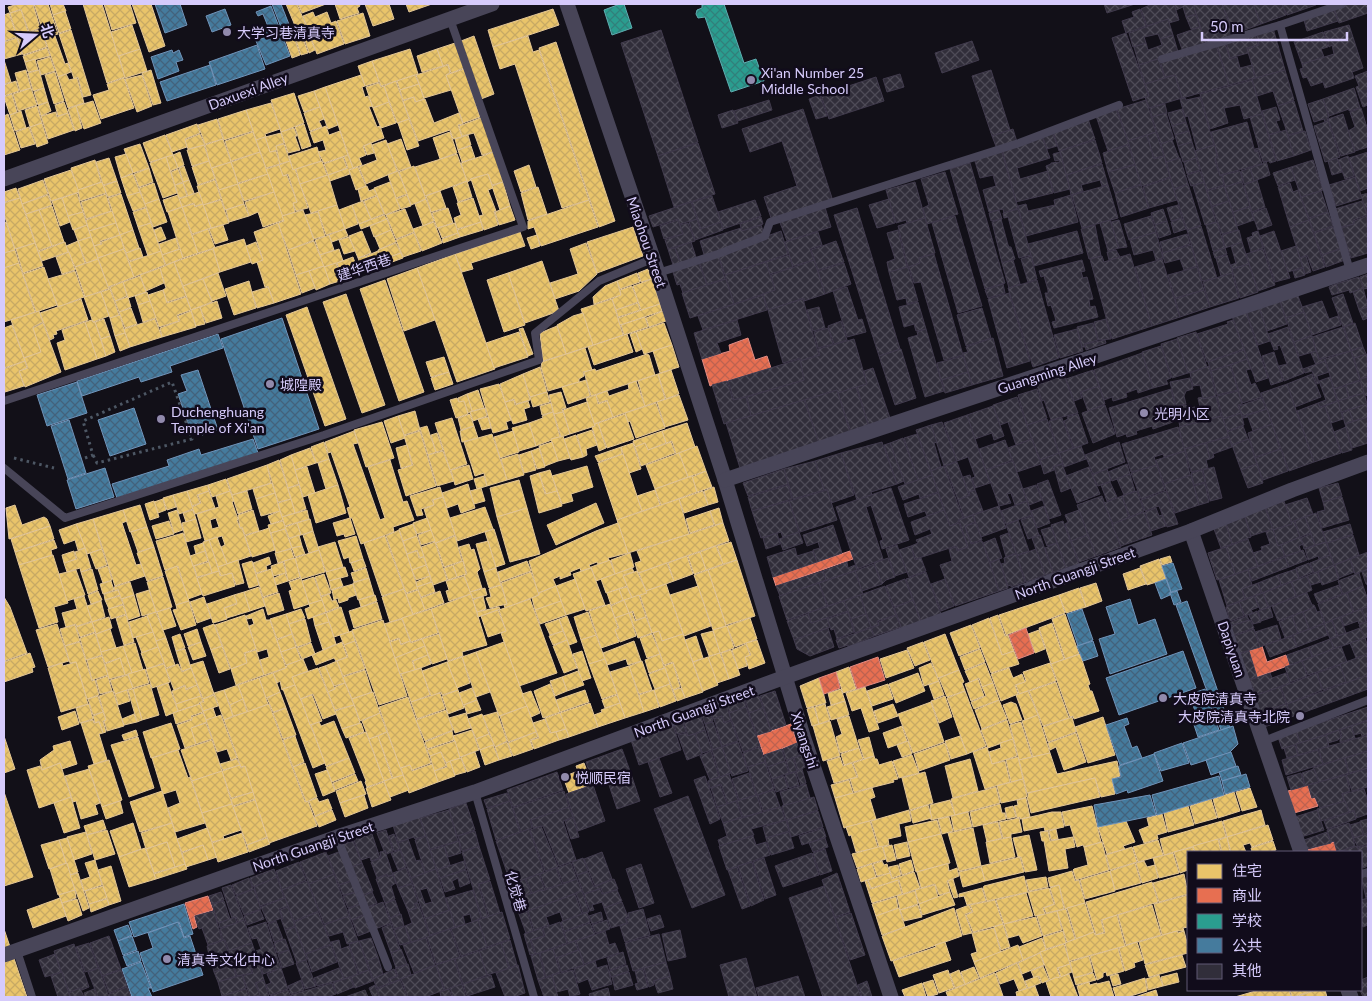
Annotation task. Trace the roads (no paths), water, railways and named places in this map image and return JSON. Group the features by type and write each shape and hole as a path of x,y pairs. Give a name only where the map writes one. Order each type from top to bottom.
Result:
{"street":[{"name":"Daxuexi Alley","path":"4,179 492,4"},
{"name":"Miaohou Street","path":"567,4 725,480"},
{"name":"Guangming Alley","path":"725,480 1368,265"},
{"name":"North Guangji Street","path":"10,953 337,837 475,792 786,677 1191,531 1292,490 1368,462"},
{"name":"Xiyangshi","path":"725,480 804,739 891,997"},
{"name":"Dapiyuan","path":"1191,531 1301,851"}],"lane":[{"path":"1162,59 1280,25 1342,4"},
{"name":"建华西巷","path":"4,401 523,227 450,19"},
{"path":"1280,25 1350,271"},
{"path":"4,468 65,518 315,438 539,360 535,333 599,281 655,266 718,254 765,236 770,222 1019,143 1118,105"},
{"path":"1264,741 1368,700"},
{"name":"化觉巷","path":"475,792 534,997"},
{"path":"337,837 388,967"},
{"path":"10,953 32,997"}],"place":[{"name":"大学习巷清真寺","path":"227,32"},
{"name":"Xi'an Number 25 Middle School","path":"751,80"},
{"name":"城隍殿","path":"270,384"},
{"name":"光明小区","path":"1144,413"},
{"name":"Duchenghuang Temple of Xi'an","path":"161,419"},
{"name":"大皮院清真寺","path":"1163,698"},
{"name":"大皮院清真寺北院","path":"1300,716"},
{"name":"悦顺民宿","path":"565,777"},
{"name":"清真寺文化中心","path":"167,959"}]}
